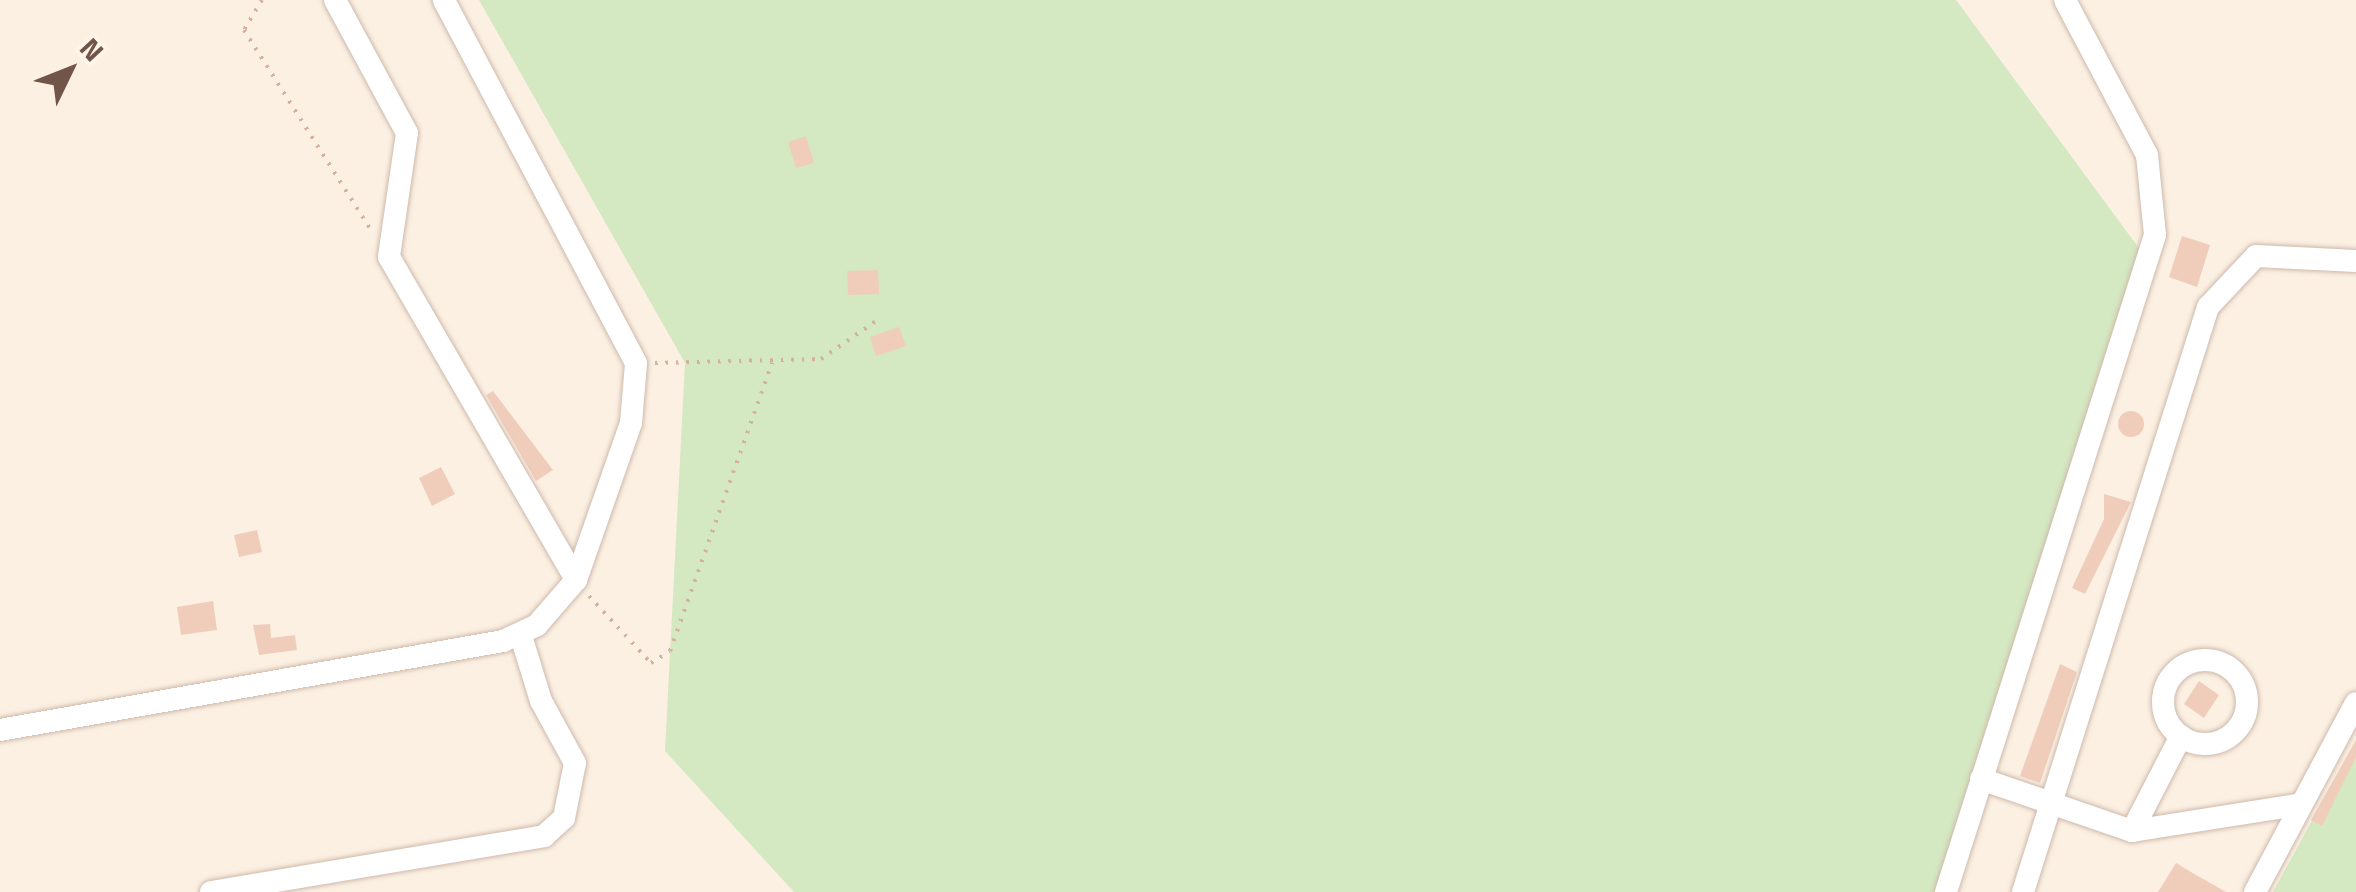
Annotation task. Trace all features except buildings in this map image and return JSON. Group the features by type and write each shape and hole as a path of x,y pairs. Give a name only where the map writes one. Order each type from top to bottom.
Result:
{"street":[{"path":"335,0 407,133 389,258 576,580"},
{"path":"0,730 520,636 576,580 630,423 636,363 444,0"},
{"path":"1946,892 2155,235 2147,155 2065,0"},
{"path":"2023,892 2053,808 2208,307 2256,256 2356,261"},
{"path":"211,892 544,836 564,818 576,763 540,701 520,636"},
{"path":"2254,892 2296,805 2356,703"},
{"path":"2132,831 2181,736"},
{"path":"1981,779 2053,808 2132,831 2296,805"}],"path":[{"path":"262,0 244,30 389,258"},
{"path":"636,363 772,363 822,358 880,319"},
{"path":"576,580 651,663 670,651 772,363"}],"green space":[{"path":"479,0 1956,0 2141,251 1935,892 794,892 665,751 685,363"},
{"path":"2356,740 2356,892 2273,892"}]}
